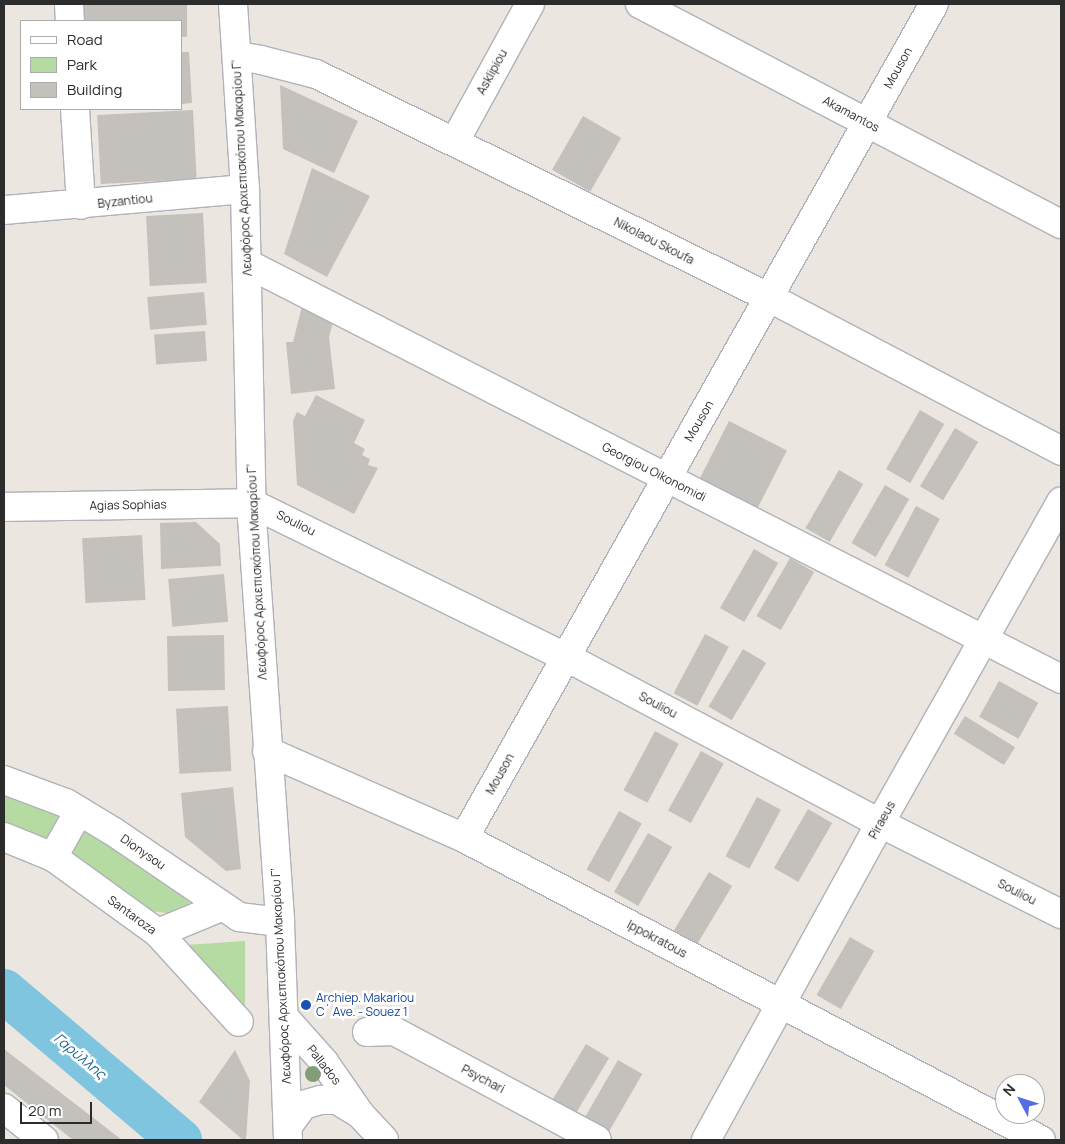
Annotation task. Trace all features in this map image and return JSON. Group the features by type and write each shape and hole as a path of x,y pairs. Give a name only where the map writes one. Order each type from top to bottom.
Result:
{"street":[{"path":"69,4 70,20"},
{"name":"Λεωφόρος Αρχιεπισκόπου Μακαρίου Γ’","path":"233,4 248,264 251,503 280,922 288,1133"},
{"name":"Asklipiou","path":"455,141 530,4"},
{"name":"Akamantos","path":"640,4 1061,224"},
{"name":"Mouson","path":"464,838 934,4"},
{"name":"Nikolaou Skoufa","path":"237,56 316,74 770,298 1061,451"},
{"path":"75,110 81,205"},
{"name":"Byzantiou","path":"4,210 81,205 245,189"},
{"name":"Georgiou Oikonomidi","path":"248,264 1061,679"},
{"name":"Piraeus","path":"706,1140 880,823 1061,502"},
{"name":"Agias Sophias","path":"4,507 251,503"},
{"name":"Souliou","path":"251,503 566,657 880,823 1061,914"},
{"name":"Ippokratous","path":"267,751 464,838 1041,1140"},
{"name":"Dionysou","path":"4,780 66,803 114,832 239,917 280,922"},
{"path":"52,857 79,812"},
{"name":"Santaroza","path":"4,837 52,857 158,934 239,1022"},
{"path":"158,934 222,907"},
{"name":"Pallados","path":"285,1018 324,1062 360,1114 384,1140"},
{"name":"Psychari","path":"367,1032 394,1031 597,1140"},
{"name":"Pallados","path":"288,1133 303,1106 320,1100 337,1100 360,1114"},
{"path":"4,1108 44,1140"}],"green space":[{"path":"4,787 59,807 65,818 57,831 43,841 4,826"},
{"path":"85,830 194,895 182,915 143,910 69,854 74,841"},
{"path":"245,941 245,1019 186,945"}],"building":[{"path":"82,4 187,4 187,37 182,37 182,20 82,20"},
{"path":"182,52 189,52 192,103 182,104"},
{"path":"280,85 358,121 334,173 283,149"},
{"path":"193,110 197,179 101,184 97,115"},
{"path":"583,116 621,138 590,192 552,170"},
{"path":"312,168 370,196 327,277 284,254"},
{"path":"203,213 207,283 150,286 146,216"},
{"path":"204,292 207,325 150,330 147,297"},
{"path":"303,302 335,315 329,337 335,389 291,394 286,342 293,342"},
{"path":"205,331 207,361 156,364 154,335"},
{"path":"316,395 365,420 354,443 365,449 362,455 370,459 368,465 378,468 354,514 297,485 293,421 297,412 305,416"},
{"path":"920,410 944,424 910,483 886,469"},
{"path":"729,421 787,451 758,508 700,478"},
{"path":"955,428 978,442 943,500 920,486"},
{"path":"839,470 863,484 830,542 806,528"},
{"path":"885,485 909,499 876,557 852,543"},
{"path":"916,506 940,519 908,578 885,565"},
{"path":"196,522 220,544 221,566 161,569 160,523"},
{"path":"142,535 145,600 85,603 82,538"},
{"path":"754,549 778,563 744,622 720,608"},
{"path":"790,558 814,572 781,630 756,616"},
{"path":"224,574 228,622 172,627 168,579"},
{"path":"705,634 729,647 697,706 674,693"},
{"path":"224,635 225,690 168,691 167,636"},
{"path":"743,649 766,663 732,720 708,706"},
{"path":"999,681 1038,703 1018,739 979,717"},
{"path":"228,706 231,771 179,774 176,709"},
{"path":"965,716 1015,747 1004,765 954,734"},
{"path":"655,731 679,744 647,803 624,790"},
{"path":"701,751 724,764 691,823 668,810"},
{"path":"233,787 241,869 226,871 185,837 181,793"},
{"path":"757,797 781,810 749,869 726,856"},
{"path":"808,809 832,823 798,882 774,868"},
{"path":"619,811 642,824 609,882 587,870"},
{"path":"648,833 672,847 638,906 614,892"},
{"path":"709,872 732,886 697,944 674,930"},
{"path":"850,937 874,951 841,1009 816,995"},
{"path":"586,1044 609,1058 574,1116 551,1102"},
{"path":"4,1049 122,1140 73,1140 4,1085"},
{"path":"235,1050 250,1081 246,1140 243,1140 199,1102"},
{"path":"618,1060 642,1074 609,1132 584,1118"}],"waterway":[{"name":"Γαρύλλης","path":"4,991 180,1140"}],"place":[{"name":"Archiep. Makariou C´ Ave. - Souez 1","path":"306,1005"}]}
